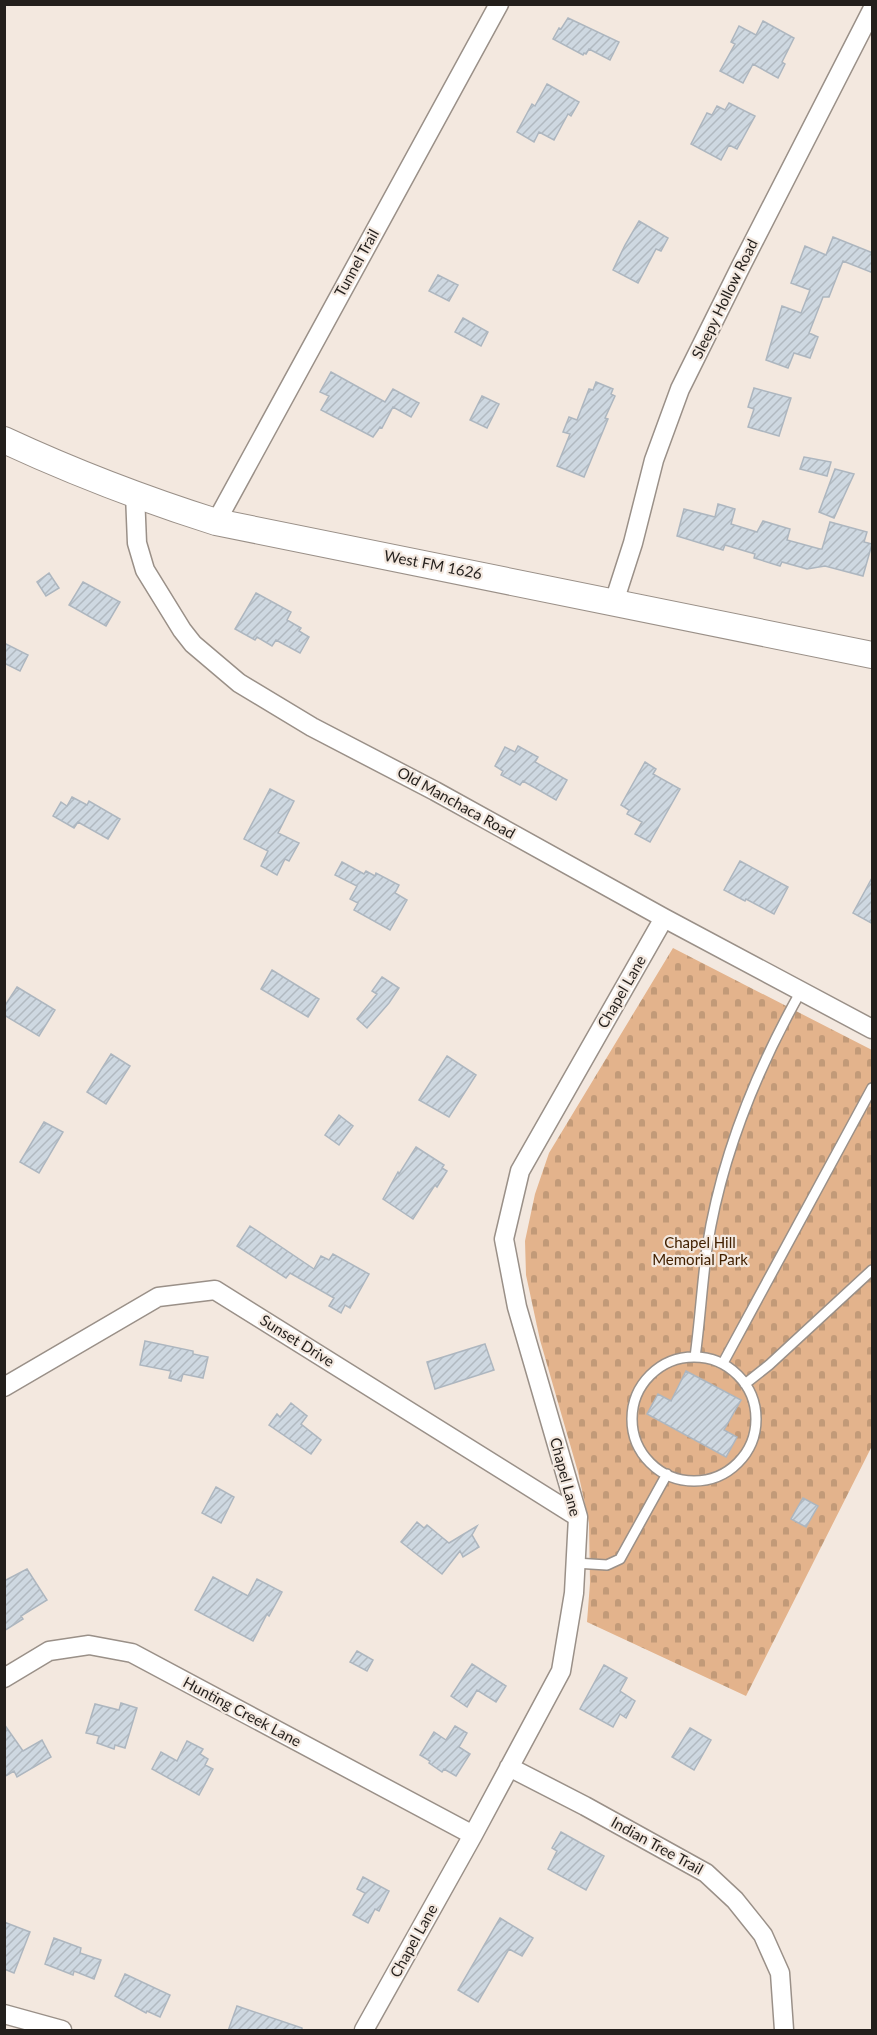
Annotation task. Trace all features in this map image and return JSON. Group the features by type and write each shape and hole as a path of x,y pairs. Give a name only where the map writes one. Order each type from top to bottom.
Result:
{"main road":[{"name":"West FM 1626","path":"4,440 70,470 216,522 873,655"}],"street":[{"name":"Tunnel Trail","path":"216,522 498,4"},
{"name":"Sleepy Hollow Road","path":"614,602 633,543 654,460 680,389 873,10"},
{"name":"Old Manchaca Road","path":"135,494 137,543 145,570 193,644 238,683 312,727 435,791 664,918 873,1029"},
{"name":"Chapel Lane","path":"364,2031 561,1671 574,1593 578,1516 517,1307 504,1239 519,1171 664,918"},
{"name":"Sunset Drive","path":"4,1386 158,1297 215,1290 578,1516"},
{"name":"Hunting Creek Lane","path":"4,1678 49,1651 89,1645 132,1653 473,1835"},
{"name":"Indian Tree Trail","path":"509,1767 706,1873 735,1900 763,1935 780,1973 784,2031"},
{"path":"4,2014 62,2031"}],"lane":[{"path":"695,1357 707,1248 727,1157 765,1059 801,991"},
{"path":"723,1363 873,1088"},
{"path":"745,1384 873,1270"},
{"path":"682,1357 703,1357 723,1363 740,1376 751,1393 756,1413 755,1433 747,1452 734,1468 716,1478 695,1482 675,1479 656,1469 642,1454 633,1435 631,1414 636,1394 647,1377 663,1364 682,1357"},
{"path":"575,1563 607,1565 620,1558 667,1474"}],"green space":[{"name":"Chapel Hill Memorial Park","path":"673,948 872,1050 872,1446 746,1696 587,1622 590,1583 589,1523 578,1472 540,1340 526,1275 525,1241 535,1194 549,1153"}],"building":[{"path":"568,18 619,42 610,60 589,49 583,55 553,39"},
{"path":"763,21 794,38 782,62 785,64 778,78 753,64 743,83 720,71 735,44 731,42 739,26 756,35"},
{"path":"547,84 579,102 571,116 568,114 554,140 539,132 534,142 517,132 532,104 535,106"},
{"path":"729,103 755,116 737,149 729,145 721,160 691,144 707,113 712,115 717,106 725,110"},
{"path":"639,221 668,238 661,251 656,249 638,283 613,270"},
{"path":"833,237 873,253 873,273 843,261 829,297 823,297 809,333 818,337 810,358 794,353 788,368 766,360 782,306 801,313 810,290 791,283 805,246 826,255"},
{"path":"438,275 458,285 449,301 429,291"},
{"path":"463,318 488,332 481,346 455,332"},
{"path":"331,372 385,402 393,389 419,403 411,417 393,407 382,428 380,427 373,437 321,410 329,396 320,392"},
{"path":"596,382 613,389 611,394 615,396 584,477 557,466 570,434 563,432 569,417 577,420 589,389 593,390"},
{"path":"754,388 791,398 779,436 748,427 754,409 748,407"},
{"path":"482,396 499,404 487,428 470,420"},
{"path":"804,457 831,462 827,476 800,469"},
{"path":"835,469 854,474 834,518 819,512"},
{"path":"718,504 735,509 731,524 757,532 763,521 790,529 787,540 820,549 822,549 830,522 867,532 864,542 872,544 863,576 825,566 807,569 782,562 780,566 754,558 755,554 725,545 723,550 677,536 684,509 715,517"},
{"path":"49,573 59,588 46,596 37,582"},
{"path":"83,582 120,602 106,626 69,605"},
{"path":"256,593 291,612 287,620 301,628 299,631 309,637 300,653 276,640 272,646 257,637 255,640 235,629"},
{"path":"4,643 28,655 20,671 4,663"},
{"path":"518,746 538,757 535,762 567,780 556,800 523,781 520,785 501,775 503,771 495,766 505,747 515,752"},
{"path":"645,762 656,769 653,774 680,789 650,842 635,834 642,822 627,814 629,810 621,805"},
{"path":"270,789 294,801 278,833 299,843 289,861 285,859 277,875 261,866 268,851 244,839"},
{"path":"72,797 87,805 89,801 120,819 108,839 78,822 74,828 53,816 61,802 67,806"},
{"path":"740,861 788,887 774,914 724,890"},
{"path":"342,862 364,874 366,871 375,876 376,873 399,885 395,893 407,900 390,930 354,910 358,903 350,899 357,886 335,875"},
{"path":"873,876 873,924 853,913"},
{"path":"272,970 319,999 308,1017 261,989"},
{"path":"382,977 399,988 367,1028 357,1019 377,994 372,991"},
{"path":"17,987 55,1010 39,1036 4,1015 4,1007"},
{"path":"111,1054 130,1066 106,1104 87,1092"},
{"path":"447,1056 476,1075 449,1117 419,1100"},
{"path":"339,1115 353,1126 339,1145 325,1135"},
{"path":"44,1122 63,1132 39,1173 20,1162"},
{"path":"416,1147 444,1165 442,1168 447,1171 413,1219 383,1199 398,1172 399,1174"},
{"path":"250,1226 314,1269 321,1256 329,1260 333,1254 369,1274 350,1308 345,1305 341,1313 329,1306 334,1298 290,1273 286,1278 237,1246"},
{"path":"145,1341 193,1351 193,1354 208,1357 203,1378 183,1374 181,1381 169,1378 171,1371 140,1365"},
{"path":"485,1344 494,1370 435,1389 427,1362"},
{"path":"686,1371 741,1400 724,1430 737,1437 726,1457 647,1414 658,1394 671,1401"},
{"path":"291,1403 307,1416 301,1424 321,1440 311,1454 269,1425 277,1414 280,1417"},
{"path":"216,1487 234,1497 221,1523 202,1513"},
{"path":"803,1498 818,1506 806,1527 791,1519"},
{"path":"417,1522 424,1528 427,1525 449,1543 477,1526 472,1535 479,1547 463,1557 460,1551 442,1574 401,1542"},
{"path":"27,1569 47,1600 21,1616 23,1619 4,1631 4,1581"},
{"path":"213,1577 248,1596 257,1579 282,1592 253,1641 195,1610"},
{"path":"357,1651 373,1660 367,1671 350,1662"},
{"path":"472,1664 506,1686 496,1702 477,1690 467,1707 451,1696"},
{"path":"604,1665 627,1678 620,1691 635,1701 626,1718 620,1714 613,1727 580,1709"},
{"path":"121,1703 137,1708 125,1748 115,1745 114,1749 97,1743 99,1736 86,1733 95,1704 119,1710"},
{"path":"4,1724 23,1751 42,1740 51,1757 17,1777 14,1771 4,1777"},
{"path":"455,1726 467,1733 459,1747 470,1754 456,1776 444,1769 442,1772 420,1755 434,1732 446,1740"},
{"path":"690,1728 711,1740 694,1770 672,1757"},
{"path":"187,1741 203,1749 200,1754 208,1759 205,1765 213,1769 199,1795 152,1769 161,1752 177,1761"},
{"path":"561,1832 604,1856 586,1890 548,1869 557,1851 552,1848"},
{"path":"363,1877 389,1891 379,1911 375,1909 368,1923 353,1915 365,1893 357,1889"},
{"path":"500,1918 533,1938 522,1956 509,1949 478,2002 458,1990"},
{"path":"4,1922 30,1932 14,1973 4,1969"},
{"path":"54,1938 81,1948 80,1953 101,1960 94,1979 74,1971 73,1975 45,1964"},
{"path":"125,1974 170,1995 160,2017 147,2011 146,2013 115,1996"},
{"path":"237,2006 302,2028 302,2031 228,2031"}]}
